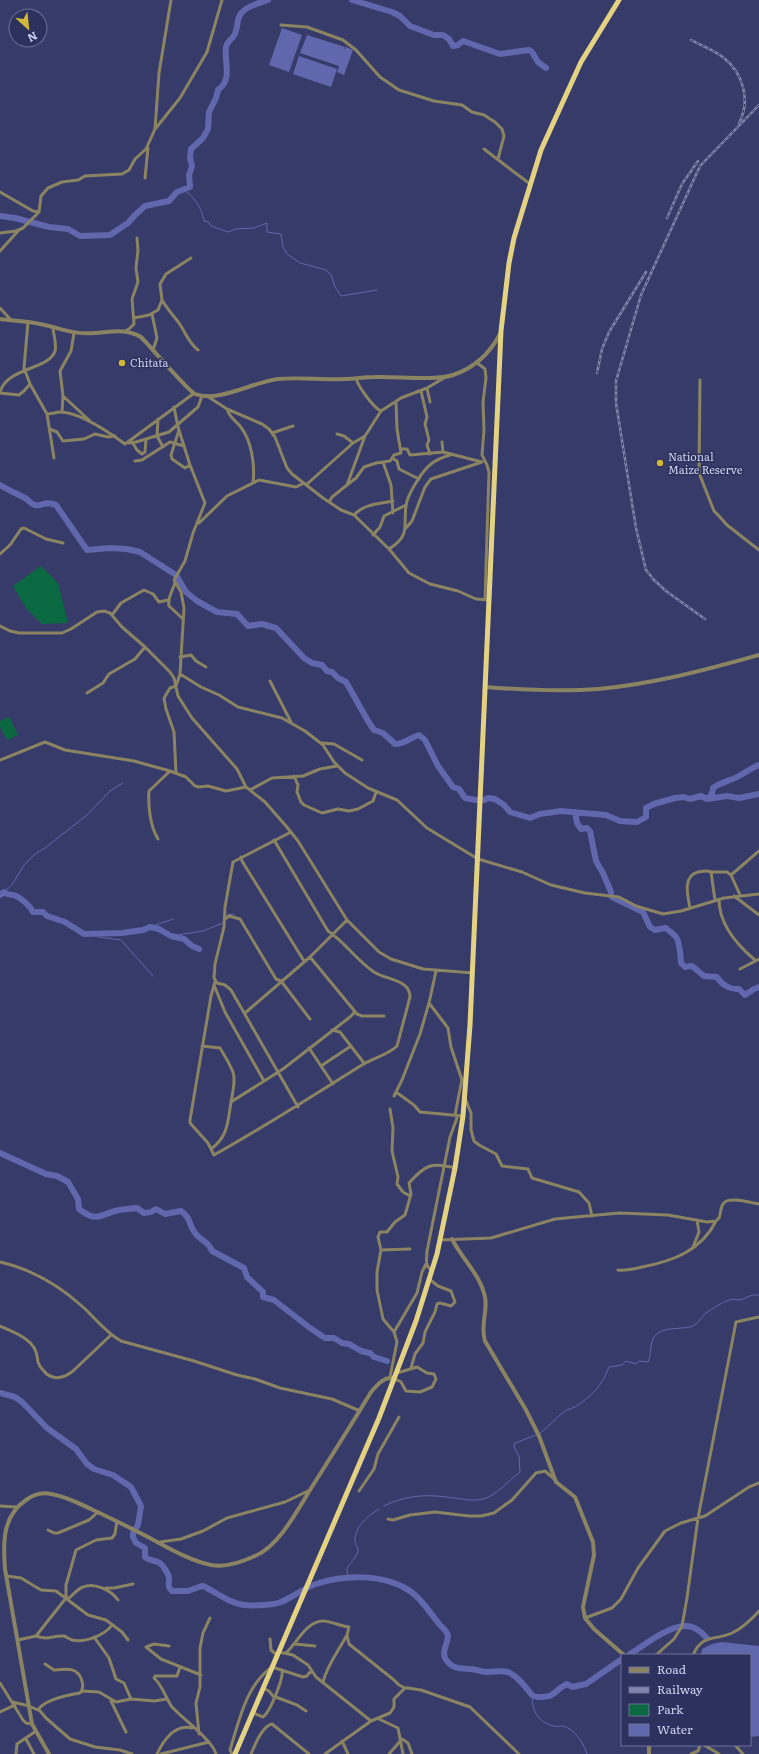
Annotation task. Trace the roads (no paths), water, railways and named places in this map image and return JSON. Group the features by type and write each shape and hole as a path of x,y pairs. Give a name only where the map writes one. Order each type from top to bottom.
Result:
{"highway":[{"path":"235,1754 393,1378 397,1374 432,1270 440,1240 455,1168 465,1097 473,973 485,687 487,600 495,470 501,331 513,244 540,150 581,62 619,0"}],"street":[{"path":"155,130 159,73 171,0"},
{"path":"145,178 148,147 155,130 180,98 207,52 222,0"},
{"path":"281,25 307,28 343,40 356,50 380,77 399,90 429,99 462,105 472,112 484,115 495,122 502,129 504,136 498,160"},
{"path":"0,251 20,229 23,228 39,212 41,196 48,188 62,182 78,180 85,176 122,174 129,170 135,159 148,147"},
{"path":"484,149 530,184"},
{"path":"0,192 33,211 39,212"},
{"path":"0,233 20,229"},
{"path":"125,331 133,326 134,318 132,298 138,282 136,268 138,250 137,238"},
{"path":"191,258 166,274 160,284 162,300 167,309 179,322 190,343 198,350"},
{"path":"134,318 141,318 152,314 158,310 162,300"},
{"path":"0,308 11,320"},
{"path":"152,314 156,338 153,350"},
{"path":"0,319 53,326 74,333 95,333 114,330 125,331 141,337 193,394 205,396 227,409 262,424 272,433 287,468 292,474 330,502 354,516 389,549 404,568 415,577 430,584 458,591 476,599 487,600 489,472 482,455 484,430 483,402 486,378 485,369 476,362"},
{"path":"28,322 27,347 24,356 25,370 30,384 47,414 54,458"},
{"path":"30,384 19,395 0,393 4,382 12,376 40,364 53,354 56,350 53,326"},
{"path":"347,485 365,436 381,411 476,362 494,346 501,331"},
{"path":"62,412 63,396 60,371 71,351 74,333"},
{"path":"63,396 93,423 124,444 169,432 198,407 205,396 278,379 446,377"},
{"path":"356,378 361,390 373,406 381,411"},
{"path":"700,380 699,473 714,510 727,525 759,550"},
{"path":"427,388 430,402"},
{"path":"421,391 427,417 425,424 429,440 427,445 430,454"},
{"path":"130,442 174,406 193,394"},
{"path":"330,502 332,498 356,478 364,467 376,462 390,461 392,458 401,453 397,429 396,402"},
{"path":"174,406 177,424 190,465 206,503 193,533 185,561 174,580 174,588 168,600 169,606 182,618"},
{"path":"227,409 230,416 240,426 249,444 253,464 253,483"},
{"path":"47,414 62,412 93,423"},
{"path":"158,419 157,436 163,447"},
{"path":"272,433 293,426"},
{"path":"50,429 57,432 63,441 84,439 95,434 108,437 114,436"},
{"path":"179,430 174,442 171,455 172,459 185,468 190,465"},
{"path":"139,434 146,439"},
{"path":"336,434 344,436 353,443"},
{"path":"198,524 226,496 253,483 262,480 296,487 305,484 353,443 365,436"},
{"path":"144,453 146,439"},
{"path":"130,442 140,453 144,453 148,456"},
{"path":"135,461 142,460 170,442 184,446"},
{"path":"442,442 443,452"},
{"path":"401,449 407,449 410,455 443,452 482,462 495,470"},
{"path":"406,529 406,505 419,479 429,465 450,455"},
{"path":"392,458 397,462 399,469 419,479"},
{"path":"383,462 391,485 393,513"},
{"path":"389,549 401,540 412,521 425,487 431,478 482,462"},
{"path":"354,516 365,506 393,501"},
{"path":"373,535 380,527 384,516 393,513 406,505"},
{"path":"0,554 8,548 21,529 24,528 46,539 63,543"},
{"path":"175,582 180,590 184,608 182,618 180,674 176,686"},
{"path":"112,615 121,603 144,590 153,594 159,602 168,600"},
{"path":"0,626 10,631 19,633 57,633 71,630 97,612 104,611 112,615 122,628 145,647 170,672 176,686 178,696 192,718 237,769 246,787 277,814 291,832 347,920 379,952 391,959 414,968 473,973"},
{"path":"87,693 103,683 109,674 135,658 145,647"},
{"path":"180,657 191,655 196,661 206,667"},
{"path":"485,687 546,690 611,687 667,678 759,655"},
{"path":"180,674 238,707 282,718 292,724 320,743 337,766 364,786 397,800 427,828 478,859 522,872 550,885 585,893 619,897 636,906 657,913 670,914 734,896 759,894"},
{"path":"270,681 292,724"},
{"path":"176,686 170,688 164,698 174,732 176,773"},
{"path":"0,760 45,742 65,750 134,762 170,771 189,779 199,787 208,786 226,791 246,787"},
{"path":"320,743 334,744 362,760"},
{"path":"250,790 272,778 308,775 320,769 337,766"},
{"path":"158,839 151,819 149,791 170,771"},
{"path":"294,776 298,785 297,792 301,802 304,805 322,813 338,810 349,811 358,809 373,801 376,792"},
{"path":"264,1081 225,1012 215,983 215,964 225,919 225,907 233,862 291,832"},
{"path":"215,983 202,1046 190,1121 208,1143 214,1155 298,1107 364,1063 392,1051 397,1046 405,1020 410,993 404,984 380,975 368,968 334,934 328,931 274,840"},
{"path":"731,875 759,851"},
{"path":"241,857 242,861 304,961"},
{"path":"690,908 687,896 688,882 696,873 704,871 727,872 731,875 740,895"},
{"path":"711,872 720,911 728,930 736,943 757,960 740,969"},
{"path":"734,896 758,916"},
{"path":"225,919 229,916 240,919 276,979 281,981 310,1020"},
{"path":"245,1013 310,957 347,920"},
{"path":"310,957 354,1010 361,1015"},
{"path":"394,1096 420,1034 429,1004 436,970"},
{"path":"215,983 228,987 245,1013 298,1107"},
{"path":"429,1004 448,1028 451,1048 465,1089"},
{"path":"232,1102 278,1072 350,1017 354,1013 354,1010"},
{"path":"350,1017 361,1015 384,1016"},
{"path":"340,1032 340,1026 342,1023"},
{"path":"332,1030 340,1032 364,1063"},
{"path":"202,1046 220,1048 234,1073 235,1083 225,1132 220,1143 211,1149"},
{"path":"321,1066 351,1046"},
{"path":"309,1048 332,1084"},
{"path":"394,1332 417,1293 422,1272 426,1264 428,1244 444,1165 452,1130 457,1118 455,1115 462,1079"},
{"path":"396,1092 420,1112 463,1116"},
{"path":"465,1097 471,1113 471,1134 476,1143 496,1154 502,1166 528,1169 532,1178 579,1192 589,1203 592,1216"},
{"path":"390,1109 393,1128 392,1151 398,1177 397,1184 403,1192 410,1196"},
{"path":"397,1374 417,1367 427,1373 434,1374 436,1379 434,1384 426,1390 409,1393 405,1390 401,1382 393,1378 390,1373 396,1345 394,1332 384,1319 378,1290 377,1272 381,1250 378,1241 380,1232 387,1232 395,1222 405,1215 410,1196 409,1183 418,1172 433,1165 444,1165 455,1168"},
{"path":"618,1270 651,1266 684,1255 711,1230 720,1216 723,1203 728,1200 759,1204"},
{"path":"440,1240 491,1238 562,1218 619,1213 662,1214 697,1220 716,1221"},
{"path":"693,1248 699,1232 697,1220"},
{"path":"452,1239 474,1271 484,1294 485,1303 482,1330 484,1341 526,1410 539,1436 554,1479"},
{"path":"381,1250 410,1249"},
{"path":"0,1262 32,1273 56,1286 80,1305 120,1341 194,1361 237,1375 256,1378 280,1388 332,1400 360,1411"},
{"path":"426,1264 428,1268 432,1270"},
{"path":"411,1368 415,1354 423,1343 425,1332 435,1312 437,1304 440,1303 451,1306 455,1302 451,1291 438,1286 429,1279"},
{"path":"657,1654 674,1638 682,1626 698,1518 736,1322 759,1317"},
{"path":"0,1326 14,1332 32,1345 40,1366 46,1374 54,1378 69,1374 112,1334"},
{"path":"49,1754 32,1724 6,1569 4,1545 6,1530 9,1518 17,1507 36,1495 49,1493 65,1497 118,1521 157,1542 212,1565 229,1565 246,1560 264,1552 285,1528 376,1386 393,1378"},
{"path":"358,1491 374,1469 378,1454 399,1417"},
{"path":"388,1519 393,1520 410,1515 435,1512 469,1516 486,1515 494,1512 512,1500 536,1473 545,1471 560,1487 575,1497 594,1547 594,1555 583,1607 585,1618 594,1629 623,1654"},
{"path":"585,1618 612,1608 621,1599 645,1558 664,1531 714,1510 739,1493 759,1483"},
{"path":"157,1542 165,1543 181,1539 203,1531 227,1518 292,1500 310,1490"},
{"path":"0,1506 17,1507"},
{"path":"48,1530 54,1533 65,1531 89,1520 98,1512"},
{"path":"67,1599 66,1585 76,1550 99,1539 110,1539 115,1534 118,1521"},
{"path":"0,1571 6,1569"},
{"path":"7,1576 21,1578 44,1592 56,1591 88,1615 103,1618 122,1632 128,1640"},
{"path":"102,1588 114,1588 133,1584"},
{"path":"36,1636 51,1616 67,1599 83,1587 94,1586 102,1588 112,1593 118,1600"},
{"path":"694,1654 697,1647 703,1641 713,1636 731,1633 748,1624 759,1611"},
{"path":"199,1734 196,1703 201,1675 199,1656 201,1642 210,1618"},
{"path":"286,1653 314,1623 322,1621 349,1627 347,1635 329,1666 322,1682"},
{"path":"18,1640 36,1636 48,1639 62,1636 78,1640 94,1637 108,1631 112,1625"},
{"path":"347,1635 349,1644 399,1685 405,1688 421,1690 470,1708 519,1754"},
{"path":"94,1637 109,1658 116,1679 124,1683 131,1699"},
{"path":"270,1639 271,1650 278,1654 286,1653 308,1665 312,1672 322,1682 370,1721"},
{"path":"169,1646 154,1644 146,1647 161,1659 201,1675"},
{"path":"295,1644 315,1646"},
{"path":"45,1664 54,1670 72,1669 78,1673 82,1679 82,1691"},
{"path":"180,1667 177,1676 154,1677 164,1689 167,1698 177,1712 214,1747 216,1754"},
{"path":"232,1754 230,1750 248,1697 266,1671 272,1667 304,1677 312,1672"},
{"path":"253,1713 260,1717 265,1716 268,1712 282,1677 282,1670"},
{"path":"0,1683 23,1720 26,1723 32,1724"},
{"path":"263,1688 269,1690 272,1695 297,1705 306,1711"},
{"path":"324,1754 370,1721 379,1719 392,1710 394,1699 405,1688"},
{"path":"38,1710 43,1704 82,1691 99,1692 116,1702 131,1699 154,1701 167,1698"},
{"path":"110,1699 126,1732"},
{"path":"0,1712 14,1704 29,1706 38,1710 70,1739 95,1747 120,1750 132,1754"},
{"path":"379,1719 398,1728 402,1740 403,1754"},
{"path":"252,1754 261,1734 268,1726 272,1724 309,1754"},
{"path":"157,1754 172,1732 183,1727 194,1728"},
{"path":"16,1754 16,1746 36,1731"},
{"path":"26,1738 34,1754"},
{"path":"389,1754 402,1740"},
{"path":"402,1740 408,1743 412,1754"},
{"path":"161,1754 209,1742"},
{"path":"342,1742 348,1754"},
{"path":"691,1754 698,1751 700,1746"},
{"path":"699,1754 700,1746"},
{"path":"706,1746 719,1754"},
{"path":"736,1746 743,1754"}],"water":[{"path":"282,28 302,35 289,72 269,65"},
{"path":"307,35 345,47 344,51 346,47 353,50 344,75 337,72 339,66 300,53"},
{"path":"299,56 337,69 331,87 293,74"},
{"path":"722,1642 759,1646 759,1736 751,1737 751,1654 701,1654 702,1649 712,1644"}],"waterway":[{"path":"0,216 15,218 49,227 68,229 80,236 110,235 128,223 145,206 169,201 177,192 190,187 189,175 192,166 190,158 191,149 203,138 208,129 209,112 218,90 223,86 227,76 226,47 228,42 235,34 238,20 242,12 254,5 268,0"},
{"path":"352,0 392,12 400,16 410,26 434,35 443,35 449,39 453,46 458,45 463,41 500,54 529,50 538,62 546,68"},
{"path":"184,190 195,200 200,207 204,221 209,222 211,226 228,232 236,229 254,228 267,223 267,232 281,234 283,247 287,254 300,263 326,270 331,275 335,287 341,296 377,290"},
{"path":"0,485 25,498 33,504 40,505 48,503 56,505 87,550 110,548 127,549 140,552 176,575 186,592 197,601 217,612 237,614 248,626 262,624 276,628 304,658 312,663 322,665 327,671 332,672 338,678 346,682 374,730 383,733 395,744 402,743 419,735 425,740 438,766 453,787 459,789 465,798 476,800"},
{"path":"707,799 712,794 713,788 716,786 736,778 759,765"},
{"path":"4,892 12,885 24,865 35,854 45,848 87,815 110,791 123,783"},
{"path":"484,800 488,798 495,799 504,805 510,812 530,818 540,814 561,811 606,815 620,821 637,822 646,817 646,808 675,798 684,797 690,799 701,796 707,799 727,796 739,798 759,794"},
{"path":"575,812 577,823 581,829 587,828 590,831 596,861 611,892"},
{"path":"0,895 4,892 16,896 26,903 33,912 43,912 47,916 65,922 84,934 122,933 143,930 150,927 159,929 171,936 184,939 192,946 199,949"},
{"path":"612,897 643,912 650,927 655,930 666,928 674,935 678,942 681,963 685,967 692,966 704,976 717,977 726,986 732,989 739,989 745,995 759,987"},
{"path":"227,915 234,914"},
{"path":"150,927 173,919"},
{"path":"171,936 203,931 223,923"},
{"path":"93,933 98,937 121,940 153,976"},
{"path":"0,1153 46,1174 57,1176 68,1182 78,1199 79,1209 89,1216 97,1217 118,1210 137,1208 144,1213 151,1212 156,1209 165,1214 181,1211 188,1218 197,1236 208,1245 212,1251 244,1268 247,1277 263,1292 263,1297 274,1300 325,1338 334,1338 361,1351 370,1353 374,1357 387,1361"},
{"path":"540,1433 565,1411 575,1407 591,1395 603,1380 609,1367 622,1365 626,1361 636,1364 639,1361 648,1362 653,1339 658,1333 667,1329 693,1326 706,1313 722,1303 733,1299 739,1300 752,1295 759,1295"},
{"path":"0,1393 15,1397 22,1402 47,1428 76,1449 87,1464 94,1469 113,1475 131,1487 141,1506 138,1525 133,1533 133,1537 136,1543 145,1548 145,1557 149,1560 160,1563 164,1567 169,1577 169,1586 172,1591 188,1591 203,1586 239,1604 258,1605 281,1602 312,1586 339,1578 364,1577 389,1581 400,1585 415,1595 445,1630 448,1638 444,1655 452,1666 483,1672 508,1672 519,1679 532,1695 537,1697 552,1695 567,1684 572,1687 586,1684 621,1660"},
{"path":"384,1506 406,1498 422,1496 438,1496 474,1500 483,1499 493,1495 520,1472 519,1456 514,1447 515,1443 536,1435"},
{"path":"348,1579 347,1568 358,1552 355,1540 357,1530 367,1518 379,1509"},
{"path":"630,1654 664,1632 679,1627 686,1626 695,1628 707,1638"},
{"path":"532,1696 533,1706 540,1719 548,1724 563,1726 571,1730 584,1746 587,1754"}],"railway":[{"path":"691,40 713,50 731,64 736,71 745,97 743,115 739,123"},
{"path":"705,619 666,591 646,570 636,528 616,403 616,381 641,295 700,166 759,105"},
{"path":"667,218 682,184 698,161"},
{"path":"597,373 602,349 609,332 646,272"}],"place":[{"name":"Chitata","path":"122,363"},
{"name":"National Maize Reserve","path":"660,463"}]}
